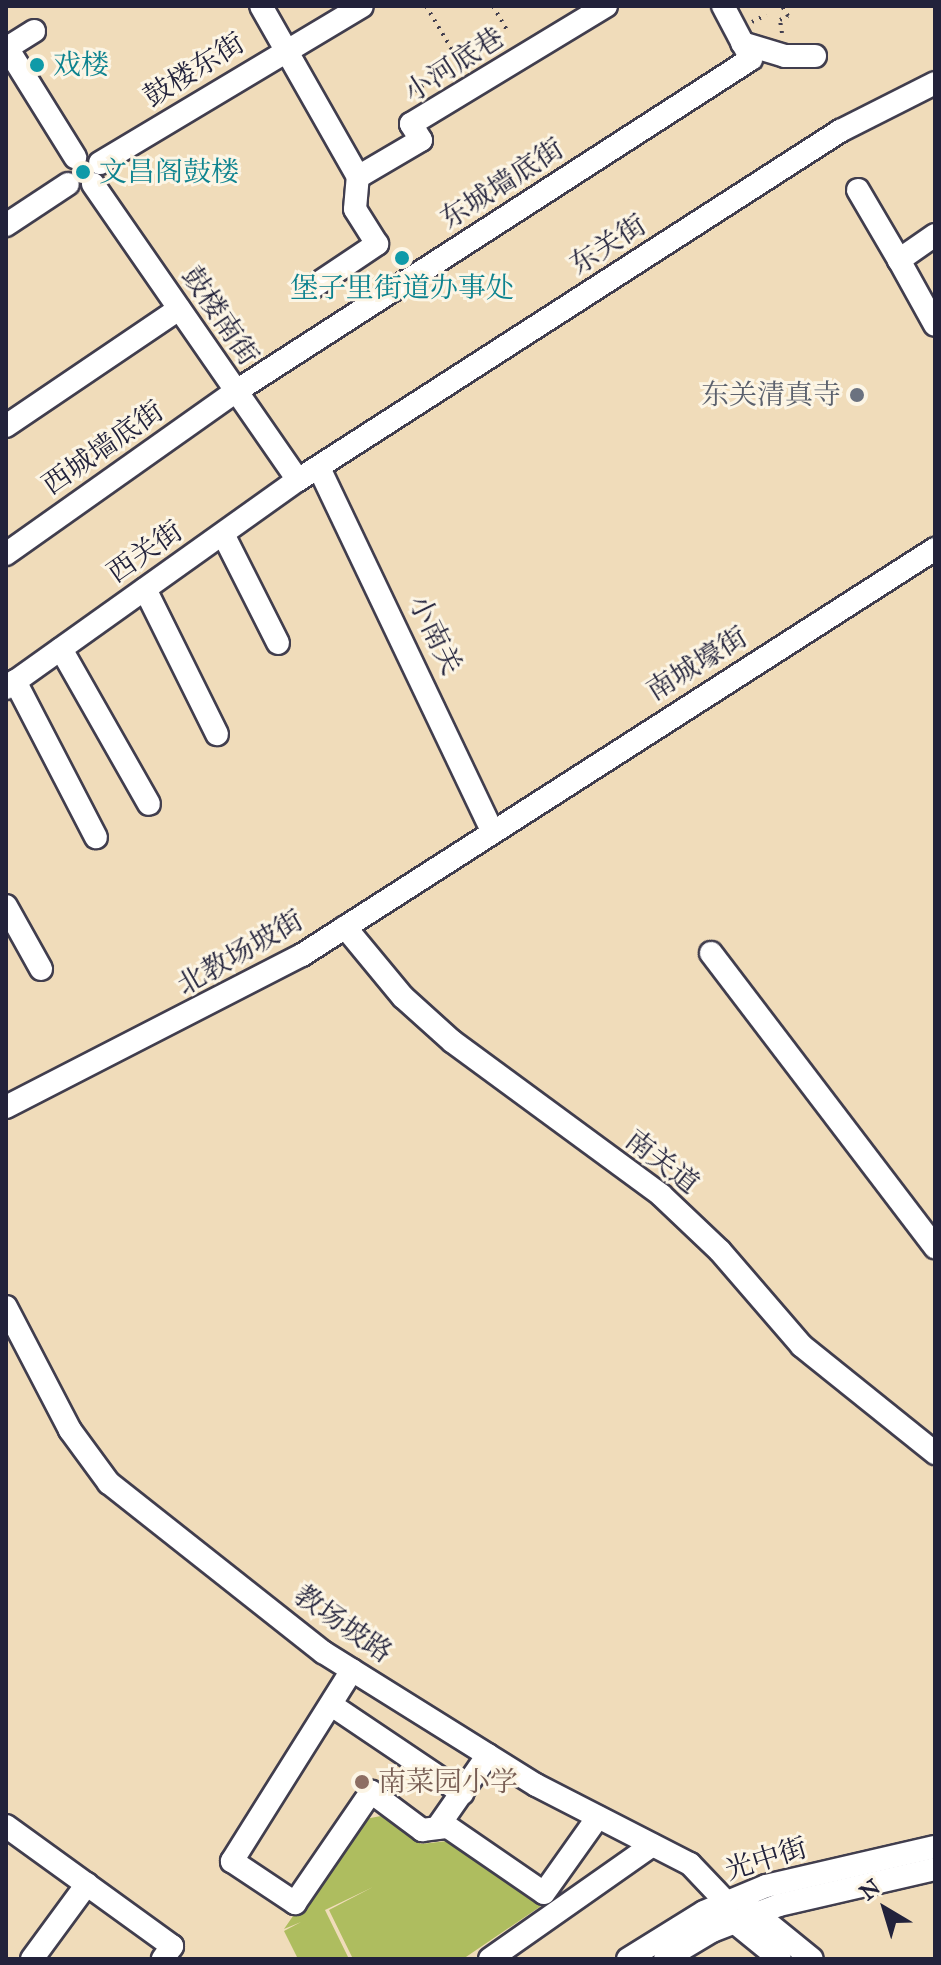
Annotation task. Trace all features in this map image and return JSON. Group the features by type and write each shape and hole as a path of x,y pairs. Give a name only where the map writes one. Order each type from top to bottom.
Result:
{"street":[{"path":"261,6 283,51 358,177 355,209 377,244 310,289"},
{"name":"鼓楼东街","path":"97,174 283,51 362,6"},
{"name":"小河底巷","path":"358,177 421,140 411,124 606,6"},
{"path":"723,6 742,43 785,56 815,56"},
{"path":"34,31 6,47 75,157"},
{"name":"东城墙底街","path":"235,392 751,59 742,43"},
{"name":"东关街","path":"319,468 840,131 935,83"},
{"name":"鼓楼南街","path":"97,174 179,309 298,480"},
{"path":"6,225 68,184"},
{"path":"858,190 935,325"},
{"path":"899,260 935,235"},
{"path":"6,426 179,309"},
{"name":"西城墙底街","path":"6,554 235,392"},
{"name":"西关街","path":"10,684 319,468"},
{"name":"小南关","path":"319,468 492,830"},
{"path":"223,534 278,643"},
{"name":"南城壕街","path":"492,830 935,549"},
{"path":"145,589 217,734"},
{"path":"61,649 149,804"},
{"path":"10,684 96,837"},
{"name":"北教场坡街","path":"6,1107 242,990 345,927 492,830"},
{"path":"6,906 41,969"},
{"name":"南关道","path":"345,927 403,997 453,1042 661,1195 720,1251 802,1346 935,1453"},
{"path":"711,953 935,1247"},
{"name":"教场坡路","path":"6,1307 70,1430 109,1483 352,1670 488,1755 690,1864 729,1907"},
{"path":"352,1670 333,1706 232,1861 295,1903 371,1792 422,1830 448,1827 544,1893 598,1817"},
{"path":"333,1706 462,1793"},
{"path":"437,1828 488,1755"},
{"path":"6,1826 172,1946 163,1959"},
{"path":"490,1959 652,1845"},
{"name":"光中街","path":"628,1959 766,1886 935,1847"},
{"name":"光中街","path":"756,1914 935,1869"},
{"path":"32,1959 87,1884"},
{"path":"729,1907 756,1914 812,1959"},
{"path":"729,1907 780,1959"},
{"name":"光中街","path":"665,1959 729,1907"}],"path":[{"path":"426,6 457,58"},
{"path":"493,6 507,30"},
{"path":"782,6 788,16 780,20 785,56"}],"green space":[{"path":"381,1816 421,1844 448,1841 541,1906 463,1959 353,1959 329,1910 373,1887 325,1910 349,1959 298,1959 284,1931 301,1922 284,1929 360,1820"}],"tunnel":[{"path":"68,184 100,163"}],"place":[{"name":"戏楼","path":"37,65"},
{"name":"文昌阁鼓楼","path":"83,172"},
{"name":"堡子里街道办事处","path":"402,258"},
{"name":"东关清真寺","path":"857,395"},
{"name":"南菜园小学","path":"362,1782"}]}
